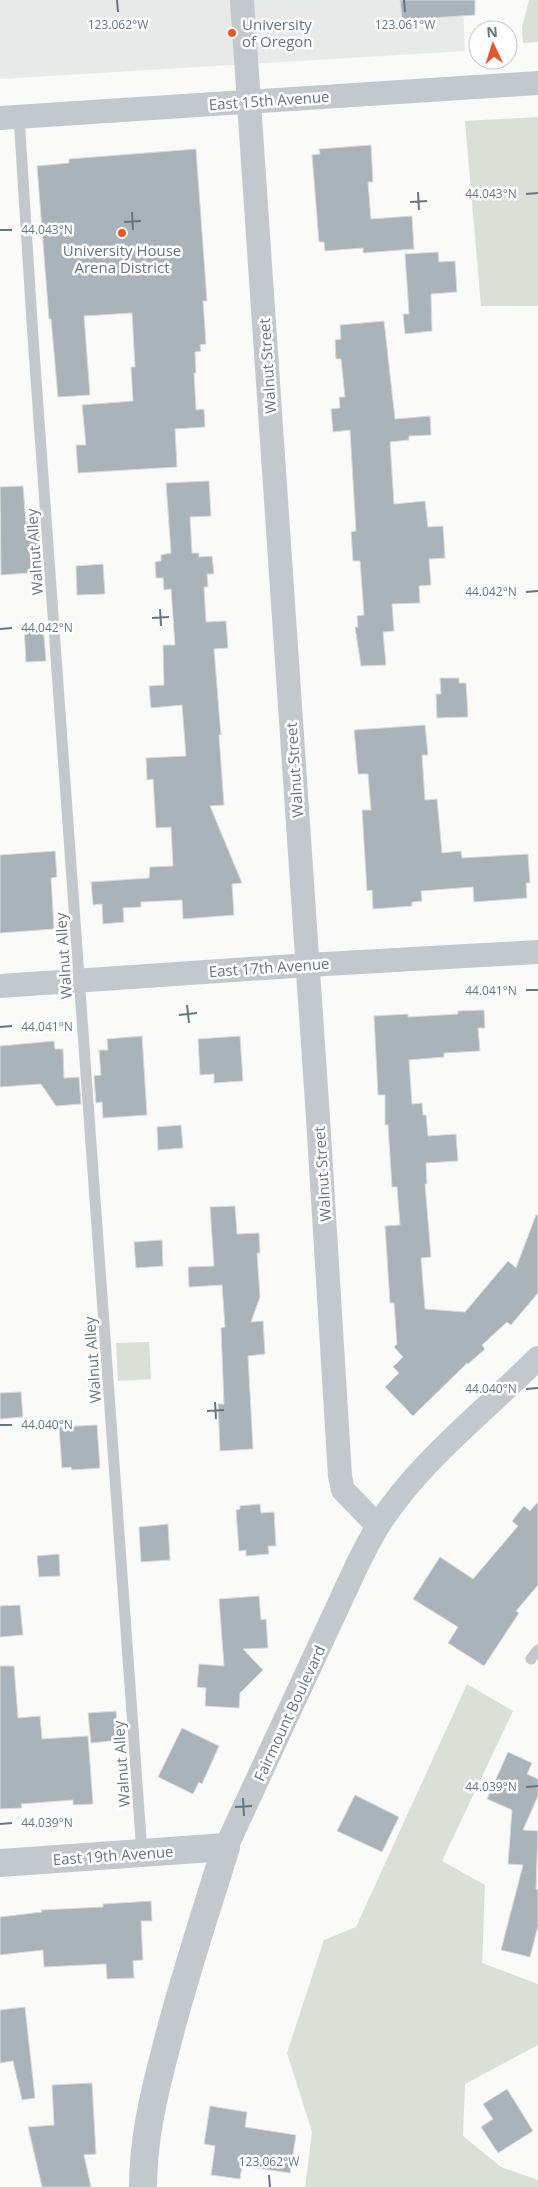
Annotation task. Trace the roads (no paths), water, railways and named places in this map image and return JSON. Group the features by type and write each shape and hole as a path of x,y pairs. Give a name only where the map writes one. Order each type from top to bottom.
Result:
{"street":[{"name":"Walnut Street","path":"242,0 308,965 340,1476 343,1490 378,1526"},
{"name":"East 15th Avenue","path":"10,117 538,83"},
{"name":"East 17th Avenue","path":"0,986 308,965 538,952"},
{"name":"Fairmount Boulevard","path":"143,2187 146,2136 154,2093 181,1992 226,1848 358,1563 378,1526 404,1492 437,1455 538,1358"},
{"name":"East 19th Avenue","path":"0,1863 226,1848"}],"lane":[{"name":"Walnut Alley","path":"10,117 34,347 142,1853"}],"place":[{"name":"University of Oregon","path":"232,33"},
{"name":"University House Arena District","path":"122,233"}]}
